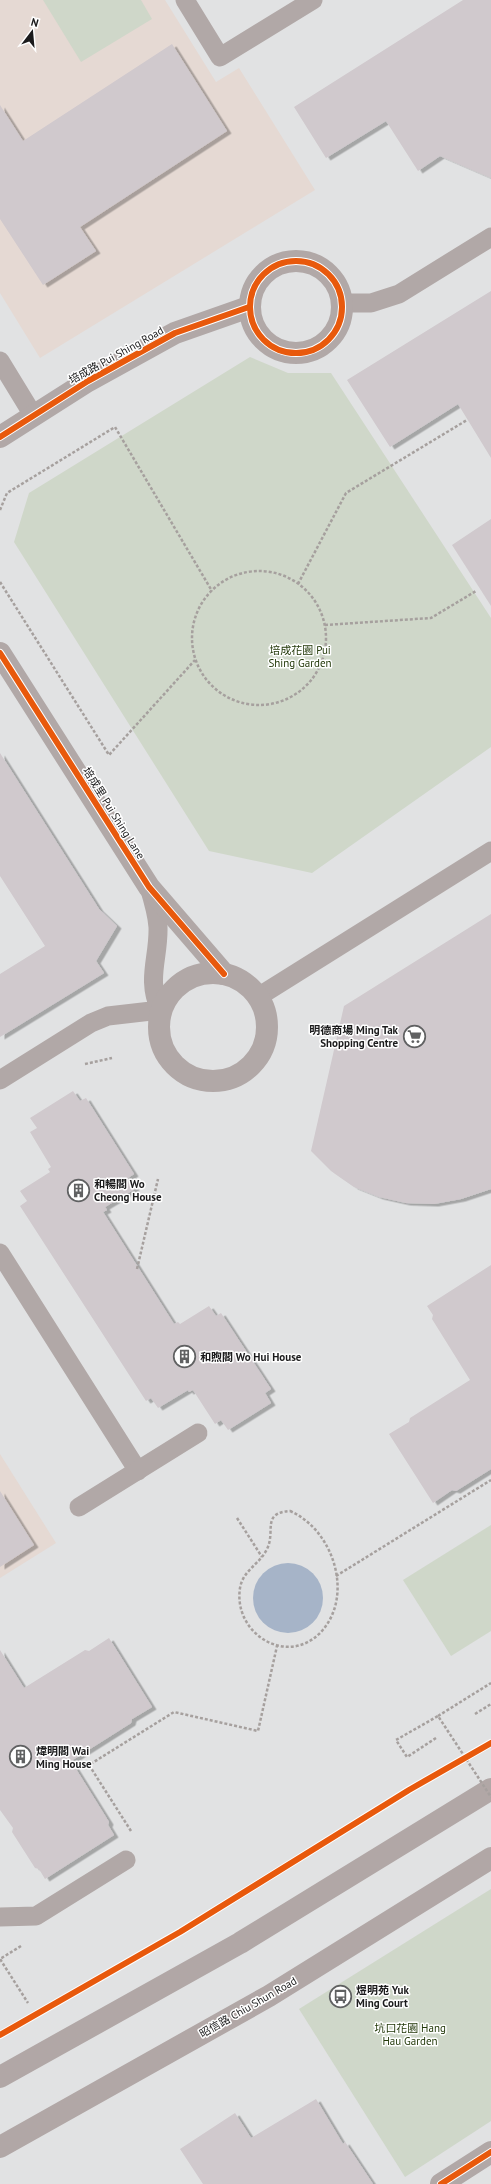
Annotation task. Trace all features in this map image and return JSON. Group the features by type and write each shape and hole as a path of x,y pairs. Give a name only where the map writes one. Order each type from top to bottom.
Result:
{"main road":[{"path":"0,2077 240,1943 491,1789"},
{"name":"昭信路 Chiu Shun Road","path":"0,2147 269,1996 491,1858"}],"street":[{"path":"286,261 301,261 316,265 329,275 334,282 338,288 342,303 338,324 325,342 312,349 298,352 283,351 264,340 259,335 252,322 249,307 252,292 259,278 271,268 286,261"},
{"name":"培成路 Pui Shing Road","path":"0,437 88,381 175,333 249,307"},
{"name":"培成里 Pui Shing Lane","path":"0,653 149,887 224,974"},
{"name":"培成里 Pui Shing Lane","path":"208,973 224,974 237,978 258,997 266,1014 267,1032 263,1050 252,1065 237,1076 220,1081 202,1080 190,1076 171,1062 161,1046 158,1028 160,1010 168,995 178,984 192,976 208,973"},
{"path":"441,2184 491,2152"}],"lane":[{"path":"184,0 220,57 313,0"},
{"path":"342,303 371,302 399,294 491,237"},
{"path":"0,361 33,415"},
{"path":"258,997 491,851"},
{"path":"0,1080 91,1023 108,1016 160,1010 155,998 153,982 158,928 155,907 149,887"},
{"path":"0,1253 138,1470"},
{"path":"79,1507 198,1433"},
{"path":"0,1917 36,1916 126,1860"}],"path":[{"path":"298,584 346,493 467,420"},
{"path":"0,510 7,493 115,427 212,590"},
{"path":"254,572 277,574 298,584 310,595 320,609 325,625 326,647 320,669 306,687 288,699 266,705 244,704 223,695 207,680 196,660 192,642 194,623 201,605 212,590 231,578 254,572"},
{"path":"0,582 109,755 196,660"},
{"path":"325,625 431,618 476,592"},
{"path":"85,1064 112,1058"},
{"path":"137,1269 158,1179"},
{"path":"336,1576 491,1480"},
{"path":"290,1511 306,1520 321,1535 331,1553 336,1576 338,1592 336,1609 327,1626 314,1639 296,1646 277,1646 260,1638 246,1624 239,1606 240,1587 248,1570 262,1557 270,1541 270,1524 274,1516 281,1512 290,1511"},
{"path":"237,1518 262,1557"},
{"path":"135,1838 89,1765 174,1712 258,1731 277,1646"},
{"path":"436,1738 407,1757 396,1740 491,1683"},
{"path":"475,1714 491,1704"},
{"path":"438,1716 491,1797"},
{"path":"457,1762 470,1755"},
{"path":"27,1942 0,1959 28,2003"}],"shaded area":[{"path":"0,0 165,0 216,82 239,68 315,190 40,358 0,293"},
{"path":"0,1454 56,1543 0,1578"}],"green space":[{"path":"43,0 141,0 152,19 81,62"},
{"name":"培成花園 Pui Shing Garden","path":"250,357 288,373 331,373 491,618 491,747 312,873 209,851 14,542 29,493"},
{"path":"491,1525 491,1631 451,1656 403,1580"},
{"name":"坑口花園 Hang Hau Garden","path":"491,1889 491,2121 405,2177 299,2009"}],"water":[{"path":"288,1563 301,1566 313,1573 320,1585 323,1598 320,1611 313,1623 301,1630 288,1633 275,1630 263,1623 256,1611 253,1598 256,1585 263,1573 275,1566"}],"building":[{"path":"463,0 491,0 491,178 440,156 418,171 386,121 326,158 294,107"},
{"path":"172,44 227,131 80,227 96,251 43,285 0,219 0,105 23,141"},
{"path":"491,291 491,458 458,404 390,447 347,380"},
{"path":"491,519 491,606 452,545"},
{"path":"0,753 99,909 117,926 96,961 104,973 0,1037 0,974 45,946 0,876"},
{"name":"明德商場 Ming Tak Shopping Centre","path":"491,914 491,1189 461,1199 434,1204 406,1203 379,1197 354,1187 331,1171 311,1151 344,1006"},
{"path":"73,1091 80,1101 86,1098 134,1174 128,1178 135,1189 105,1207 107,1210 103,1212 174,1324 178,1322 180,1324 209,1306 216,1316 221,1313 271,1389 265,1393 271,1403 228,1430 221,1420 215,1424 193,1390 189,1392 188,1390 158,1408 151,1398 146,1401 20,1206 27,1201 20,1191 50,1172 48,1169 51,1167 30,1132 37,1128 30,1118"},
{"path":"491,1265 491,1469 456,1491 452,1490 433,1503 389,1434 409,1422 410,1418 470,1380 432,1319 433,1315 427,1306"},
{"path":"0,1491 34,1545 0,1567"},
{"name":"煒明閣 Wai Ming House","path":"109,1638 152,1707 132,1719 131,1723 71,1761 109,1822 108,1825 114,1835 45,1879 39,1869 35,1868 12,1832 13,1828 0,1810 0,1650 24,1688 85,1650 89,1651"},
{"path":"316,2099 343,2144 345,2142 373,2184 203,2184 180,2149 235,2113 251,2138"}],"cycle path":[{"path":"296,261 314,265 328,275 338,289 342,307 338,325 328,339 314,349 296,353 278,349 264,339 254,325 250,307 254,289 264,275 278,265 296,261"},
{"path":"0,437 88,381 175,333 249,307"},
{"path":"0,653 149,887 224,974"},
{"path":"0,2035 180,1932 409,1790 491,1743"},
{"path":"441,2184 491,2152"}],"place":[{"name":"明德商場 Ming Tak Shopping Centre","path":"414,1036"},
{"name":"和暢閣 Wo Cheong House","path":"78,1190"},
{"name":"和煦閣 Wo Hui House","path":"184,1357"},
{"name":"煒明閣 Wai Ming House","path":"20,1757"},
{"name":"煜明苑 Yuk Ming Court","path":"341,1996"}]}
